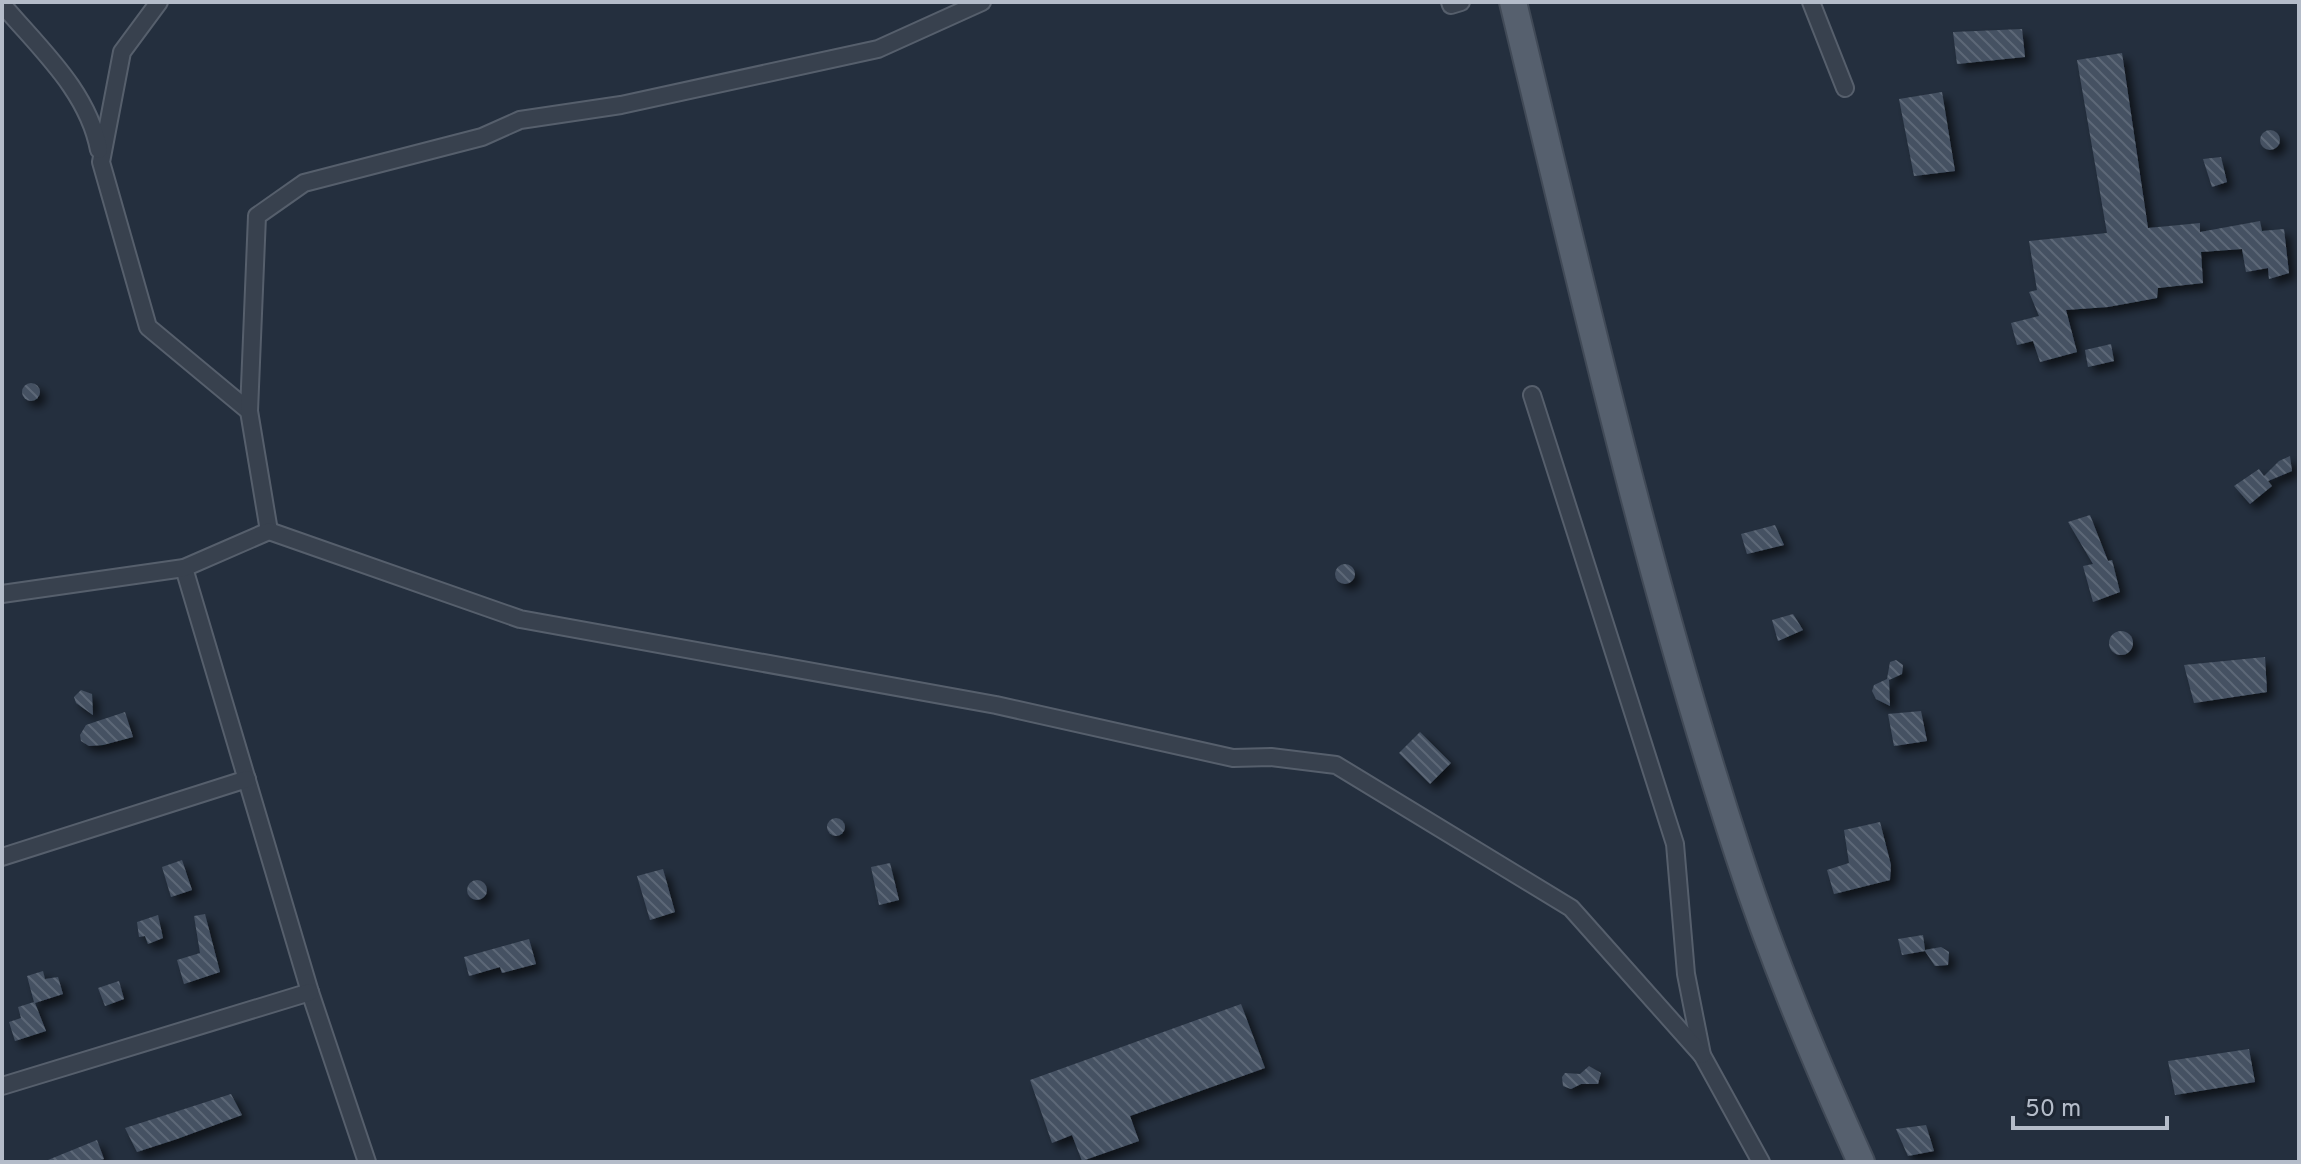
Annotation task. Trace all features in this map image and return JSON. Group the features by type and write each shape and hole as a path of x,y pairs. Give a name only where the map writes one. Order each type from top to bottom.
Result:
{"main road":[{"path":"1513,2 1618,433 1679,660 1765,928 1823,1078 1861,1162"}],"street":[{"path":"101,162 122,52 159,2"},
{"path":"269,531 249,411 257,216 304,183 482,137 520,120 621,105 878,49 982,2"},
{"path":"1450,2 1451,5 1461,2"},
{"path":"1811,2 1845,88"},
{"path":"2,4 73,87 94,123 101,162 148,327 249,411"},
{"path":"1532,395 1675,844 1686,974 1702,1055"},
{"path":"6,589 184,568 269,531 520,619 996,705 1233,758 1271,757 1336,765 1571,908 1702,1055 1761,1162"},
{"path":"184,568 310,992 367,1162"},
{"path":"2,857 247,779"},
{"path":"2,1086 310,992"}],"building":[{"path":"2022,29 2025,57 1957,64 1953,32"},
{"path":"2122,53 2148,228 2200,223 2200,232 2260,221 2262,231 2284,229 2289,273 2269,279 2268,268 2246,272 2242,249 2201,252 2203,283 2158,288 2157,298 2108,307 2066,310 2077,352 2040,362 2033,341 2017,345 2011,323 2039,316 2029,292 2037,290 2029,241 2107,233 2077,60"},
{"path":"1942,92 1955,171 1914,176 1899,99"},
{"path":"2270,130 2277,133 2280,140 2277,147 2270,150 2263,147 2260,140 2263,133"},
{"path":"2221,157 2227,182 2212,187 2203,159"},
{"path":"2111,344 2114,361 2088,367 2085,350"},
{"path":"27,383 35,383 40,392 38,399 27,401 22,396 22,388"},
{"path":"2290,456 2292,471 2268,481 2272,486 2250,504 2234,486 2259,469 2264,476 2279,461"},
{"path":"2090,515 2108,561 2112,560 2120,592 2093,602 2083,566 2093,564 2068,522"},
{"path":"1775,525 1784,545 1747,554 1741,534"},
{"path":"1345,564 1352,567 1355,574 1352,581 1345,584 1338,581 1335,574 1338,567"},
{"path":"1793,614 1803,630 1778,641 1772,620"},
{"path":"2121,631 2129,635 2133,643 2129,651 2121,655 2113,651 2109,643 2113,635"},
{"path":"2265,657 2267,692 2194,703 2184,665"},
{"path":"1896,660 1903,665 1902,674 1889,680 1890,706 1876,699 1872,691 1874,685 1887,679 1890,662"},
{"path":"81,690 92,694 93,715 76,703 74,697"},
{"path":"1921,711 1927,741 1894,746 1888,714"},
{"path":"125,712 133,737 103,745 89,746 81,741 80,735 86,725"},
{"path":"1420,732 1451,763 1430,784 1399,753"},
{"path":"836,818 845,827 836,836 827,827"},
{"path":"1880,822 1891,865 1890,880 1834,894 1827,870 1849,863 1844,830"},
{"path":"182,860 192,890 171,897 162,867"},
{"path":"890,863 899,900 879,905 871,867"},
{"path":"663,869 675,912 650,920 637,876"},
{"path":"477,880 484,883 487,890 484,897 477,900 470,897 467,890 470,883"},
{"path":"205,914 220,972 184,984 177,960 200,953 194,916"},
{"path":"158,915 163,938 148,944 145,936 139,937 137,922"},
{"path":"1923,935 1925,950 1941,947 1949,952 1948,965 1935,966 1925,951 1902,955 1898,939"},
{"path":"529,939 536,964 502,973 500,967 469,976 464,957"},
{"path":"43,971 45,979 58,977 63,994 35,1003 46,1031 15,1041 9,1022 21,1018 18,1007 34,1002 27,976"},
{"path":"119,981 124,999 105,1006 98,988"},
{"path":"1241,1004 1265,1068 1130,1116 1139,1141 1082,1161 1072,1135 1052,1143 1030,1080"},
{"path":"2249,1049 2255,1082 2175,1095 2168,1061"},
{"path":"1589,1066 1601,1073 1598,1084 1581,1084 1571,1089 1563,1086 1565,1073 1580,1074"},
{"path":"231,1094 242,1115 137,1152 125,1128"},
{"path":"1926,1125 1934,1151 1908,1156 1896,1129"},
{"path":"97,1140 104,1159 95,1162 43,1162"}]}
